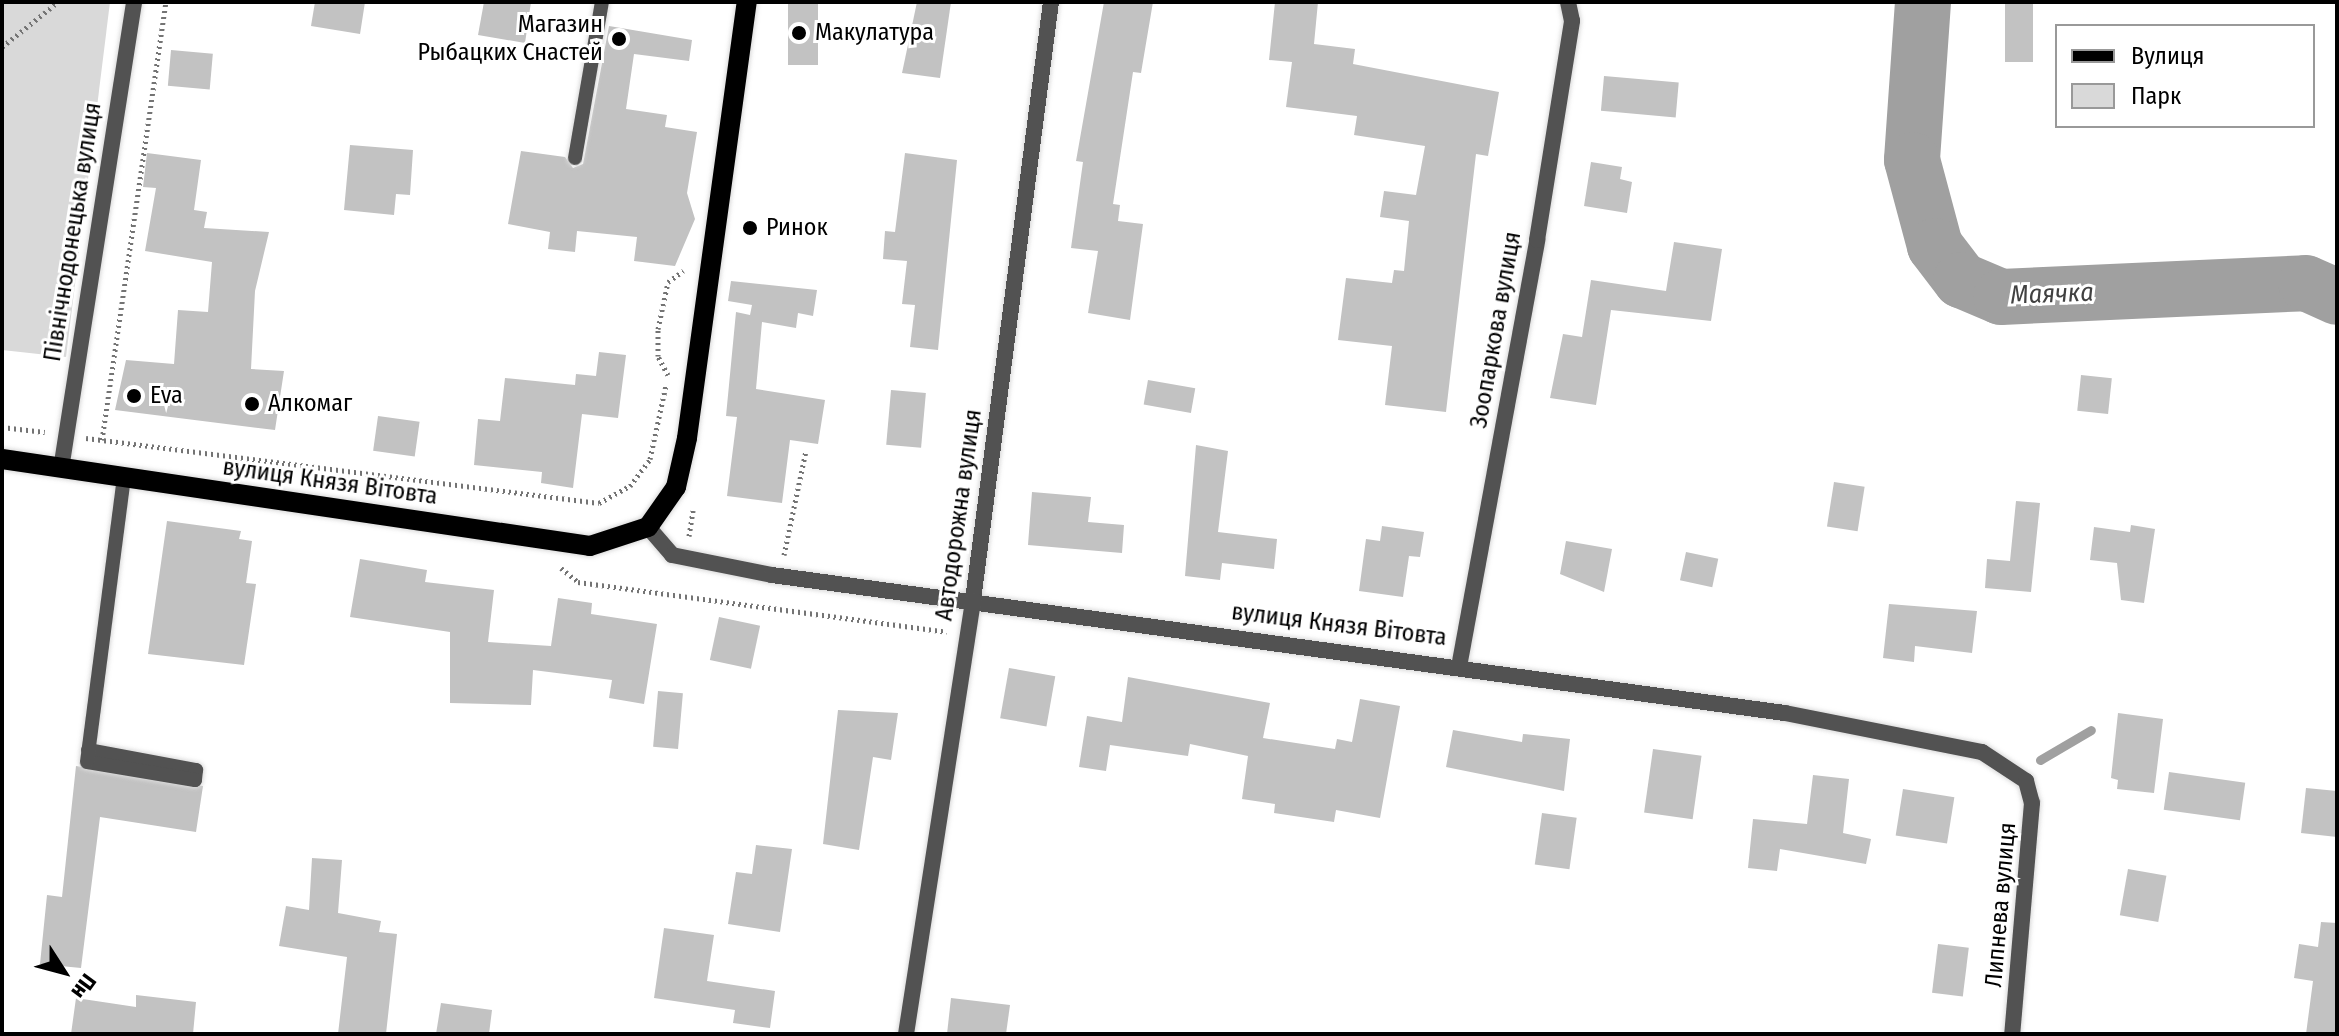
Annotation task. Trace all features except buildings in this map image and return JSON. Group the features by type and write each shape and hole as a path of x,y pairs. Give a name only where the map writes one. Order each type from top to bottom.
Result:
{"main road":[{"path":"648,527 676,487 687,438 747,2"},
{"name":"вулиця Князя Вітовта","path":"2,459 590,546 648,527"}],"street":[{"name":"Північнодонецька вулиця","path":"61,469 134,2"},
{"name":"Автодорожна вулиця","path":"906,1034 973,600 1051,2"},
{"name":"Зоопаркова вулиця","path":"1459,667 1539,224 1572,21 1568,2"},
{"name":"вулиця Князя Вітовта","path":"648,527 672,555 1785,713 1982,752 2026,781"},
{"name":"Липнева вулиця","path":"2012,1034 2035,833 2026,781"}],"lane":[{"path":"575,158 602,2"},
{"path":"88,750 196,770 195,780 87,762 88,750 124,478"}],"path":[{"path":"2,47 58,2"},
{"path":"102,440 166,2"},
{"path":"2,427 599,503 630,486 650,459 668,372 658,356 658,329 668,282 683,271"},
{"path":"784,556 806,451"},
{"path":"578,582 968,635"}],"green space":[{"path":"2,2 110,2 66,357 2,350"}],"waterway":[{"name":"Маячка","path":"1923,2 1912,160 1935,246 1961,280 2001,297 2306,283 2337,297"},
{"path":"2040,760 2091,730"}],"place":[{"name":"Макулатура","path":"799,33"},
{"name":"Магазин Рыбацких Снастей","path":"619,39"},
{"name":"Ринок","path":"750,228"},
{"name":"Eva","path":"134,396"},
{"name":"Алкомаг","path":"252,404"}]}
